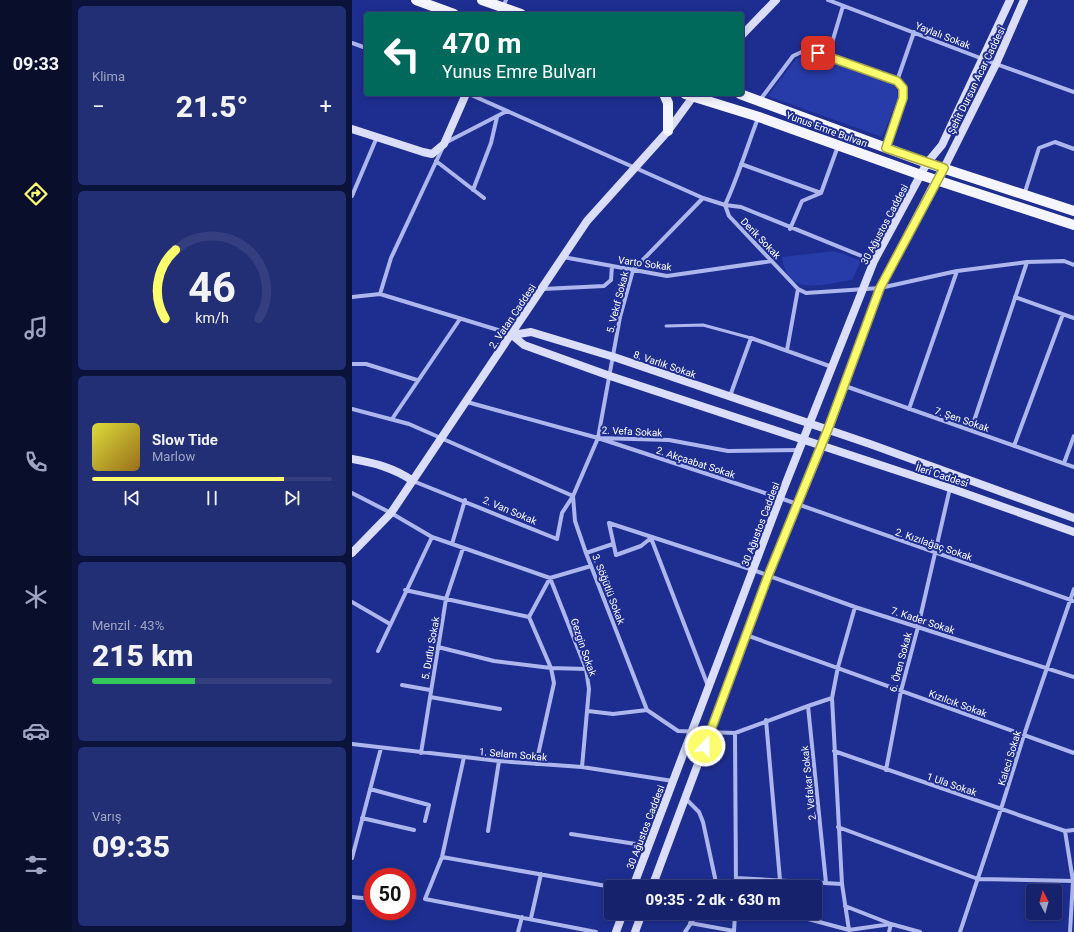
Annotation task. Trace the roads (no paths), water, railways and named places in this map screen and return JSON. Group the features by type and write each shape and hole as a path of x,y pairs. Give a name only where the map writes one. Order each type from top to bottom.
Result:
{"main road":[{"path":"416,0 449,12"},
{"path":"482,0 504,4 518,12"},
{"path":"744,33 776,0"},
{"name":"Şehit Dursun Acar Caddesi","path":"921,175 927,163 942,145 1010,0"},
{"name":"Şehit Dursun Acar Caddesi","path":"936,180 944,168 996,64 1024,0"},
{"name":"Yunus Emre Bulvarı","path":"744,95 927,163 1024,196 1074,211"},
{"path":"352,129 432,154 444,144 465,96"},
{"path":"665,96 668,103 668,131"},
{"name":"2. Vatan Caddesi","path":"352,553 355,546 392,513 587,221 668,131 690,96"},
{"name":"Yunus Emre Bulvarı","path":"694,96 921,175 1074,225"},
{"name":"30 Ağustos Caddesi","path":"636,880 780,498 862,290 874,261 921,175"},
{"path":"655,880 768,576 822,446 880,288 936,180"},
{"name":"8. Varlık Sokak","path":"512,335 531,332 614,357 809,423"},
{"name":"8. Varlık Sokak","path":"512,335 524,345 610,376 803,440"},
{"name":"İleri Caddesi","path":"809,423 1074,518"},
{"name":"İleri Caddesi","path":"803,440 950,488 1074,532"},
{"path":"352,459 377,463 402,473 414,481"},
{"path":"616,932 620,920"},
{"path":"635,932 639,920"}],"street":[{"name":"Yaylalı Sokak","path":"828,0 1074,92"},
{"path":"828,56 844,6"},
{"path":"897,81 914,32"},
{"path":"352,43 364,47"},
{"path":"760,101 793,56 808,50 897,81 903,88 903,98 886,148"},
{"path":"473,96 703,198 726,205 741,207 874,261"},
{"path":"352,297 380,294 391,258 444,144 507,111"},
{"path":"474,190 491,144 497,117"},
{"path":"726,205 740,173 741,164 758,117"},
{"path":"352,196 377,136"},
{"path":"1024,196 1039,148 1055,142 1074,148"},
{"path":"790,228 802,201 821,193 839,146"},
{"path":"436,160 484,198"},
{"path":"741,164 821,193"},
{"name":"5. Vekıf Sokak","path":"598,438 604,398 614,357 620,317 633,270 703,198"},
{"name":"Derik Sokak","path":"726,205 729,216 798,289"},
{"name":"Varto Sokak","path":"563,257 667,276 772,261"},
{"path":"787,350 798,289 806,293 880,288 957,271 1026,262 1064,261 1074,265"},
{"path":"971,430 1026,262"},
{"path":"543,289 604,286 611,280 612,266"},
{"path":"909,409 957,271"},
{"name":"8. Varlık Sokak","path":"380,294 512,335"},
{"path":"1015,297 1074,318"},
{"path":"1014,446 1063,314"},
{"path":"392,419 417,380 460,319"},
{"path":"729,396 751,338 832,366"},
{"path":"352,364 366,364 417,380"},
{"name":"7. Şen Sokak","path":"845,386 1074,466"},
{"name":"2. Vefa Sokak","path":"467,402 598,438 669,440 728,451 799,450"},
{"path":"352,409 392,419 443,438 573,496"},
{"path":"1064,463 1074,436"},
{"name":"3. Söğütlü Sokak","path":"598,438 573,496 575,521 646,710"},
{"name":"2. Akçaabat Sokak","path":"598,438 789,502"},
{"name":"2. Van Sokak","path":"414,481 465,500 557,539 562,513 573,496"},
{"name":"6. Ören Sokak","path":"886,770 901,691 918,627 950,488"},
{"path":"352,494 392,513 432,537 550,578 591,566"},
{"path":"452,544 465,500"},
{"name":"2. Kızılağaç Sokak","path":"789,502 1072,601"},
{"name":"7. Kader Sokak","path":"613,544 609,523 651,538 753,570 918,627 1074,677"},
{"path":"378,651 405,590 432,537"},
{"path":"586,553 613,544 616,555 641,546 651,538 708,688"},
{"name":"5. Dutlu Sokak","path":"421,753 430,690 446,599 463,548"},
{"path":"529,617 550,578"},
{"name":"Gezgin Sokak","path":"550,578 586,669 589,689 582,768"},
{"name":"Kaleci Sokak","path":"960,932 1024,735 1072,601 1074,589"},
{"path":"405,590 529,617"},
{"path":"352,602 390,624"},
{"path":"849,930 842,884 832,698 838,667 855,606"},
{"path":"529,617 550,668 554,683 536,764"},
{"name":"Kızılcık Sokak","path":"746,635 1074,753"},
{"path":"438,647 494,661 550,668 586,669"},
{"path":"402,686 430,690"},
{"path":"430,697 500,709"},
{"path":"588,711 613,714 646,710 678,731 735,733 766,720 832,698"},
{"name":"2. Vefakar Sokak","path":"808,706 826,883"},
{"path":"735,733 736,878 780,880 766,720"},
{"name":"1. Selam Sokak","path":"352,744 421,753 582,768 673,781"},
{"path":"352,858 381,748"},
{"name":"1 Ula Sokak","path":"834,751 1065,832"},
{"path":"464,757 442,857 425,899 531,918 596,932"},
{"path":"488,831 499,761"},
{"path":"370,789 429,805 425,821"},
{"path":"685,798 699,812 704,822 715,880"},
{"path":"362,818 414,830"},
{"path":"838,827 978,879 1074,882"},
{"path":"1070,932 1074,882 1065,832 1074,830"},
{"path":"571,834 649,846"},
{"path":"442,857 604,886"},
{"path":"531,918 541,874"},
{"path":"822,883 842,884"},
{"path":"352,897 364,898"},
{"path":"845,906 891,924 920,932"},
{"path":"518,932 522,917"},
{"path":"685,932 692,920"},
{"path":"690,923 734,932 735,920"},
{"path":"812,920 849,930 891,924"},
{"path":"889,932 891,924"}],"lane":[{"path":"666,326 703,325 751,338"}]}
